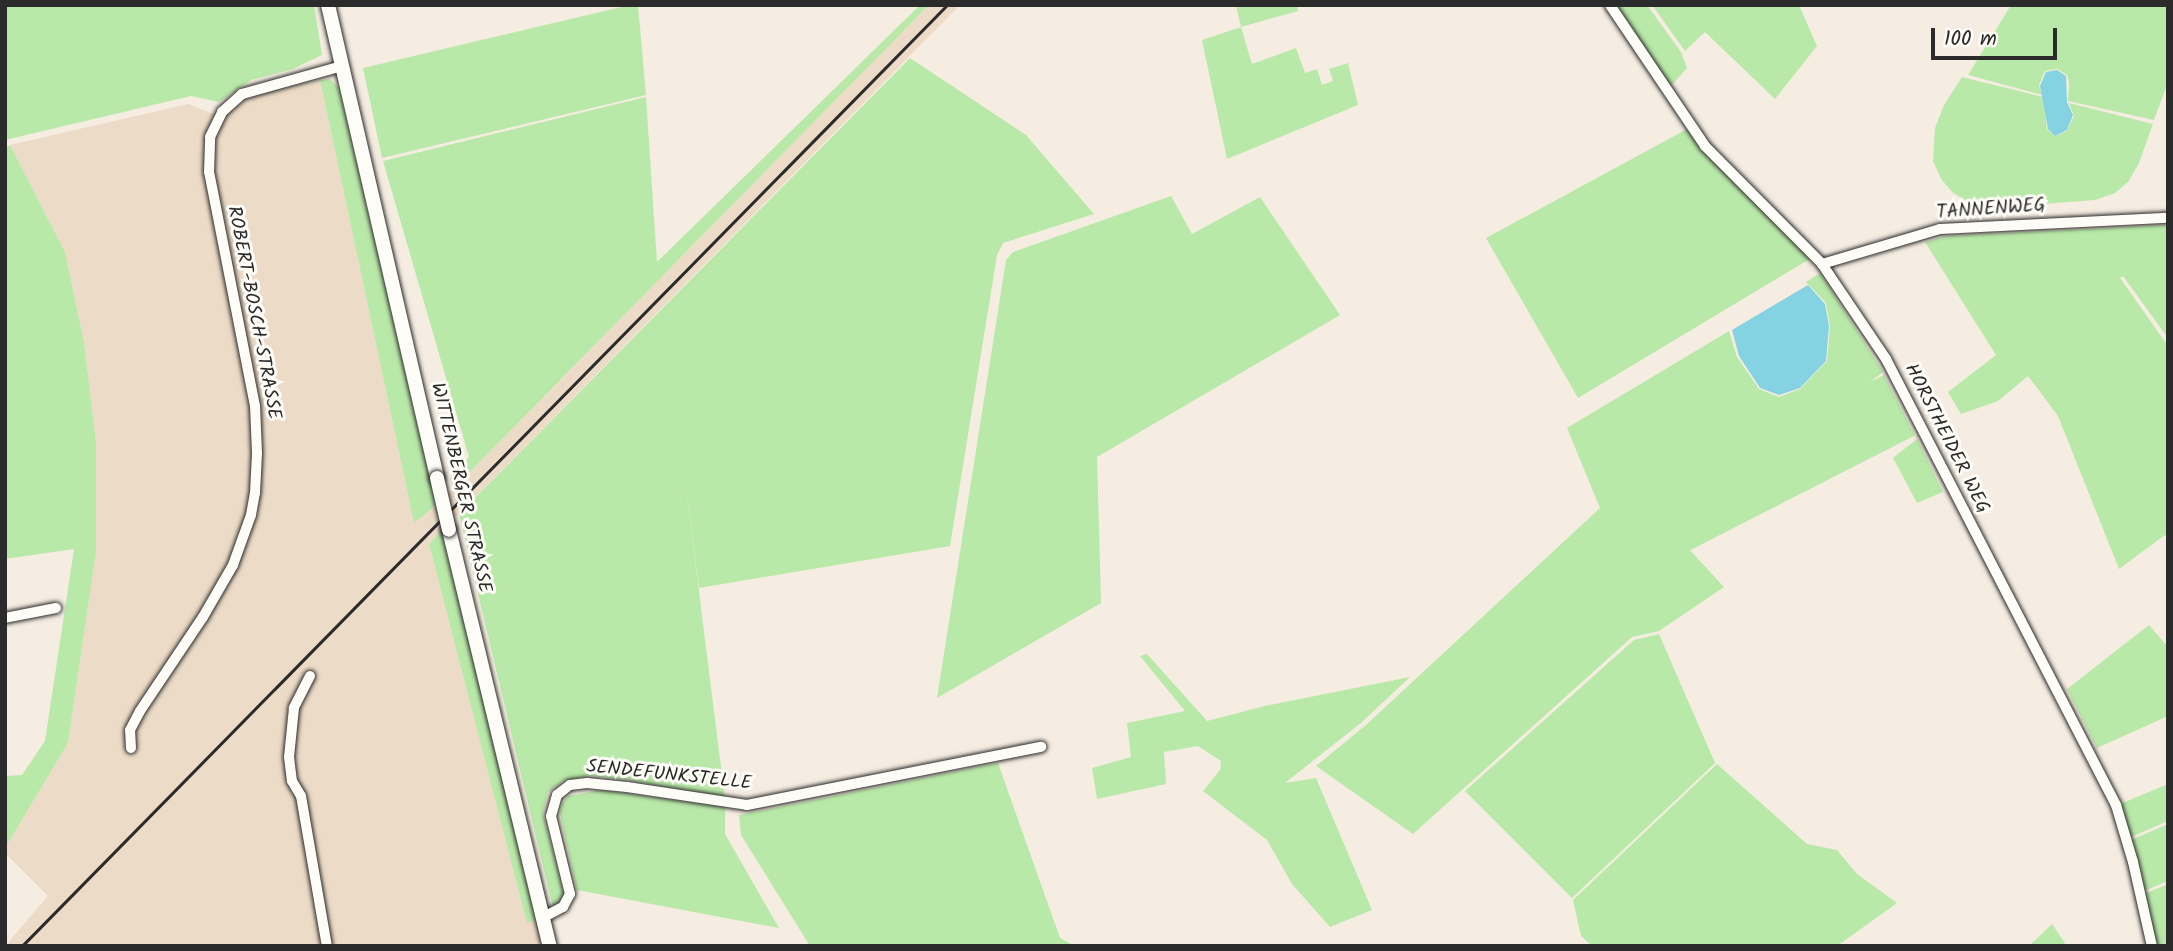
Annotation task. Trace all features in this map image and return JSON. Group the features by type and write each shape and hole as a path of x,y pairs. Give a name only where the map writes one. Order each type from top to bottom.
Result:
{"main road":[{"name":"WITTENBERGER STRASSE","path":"328,5 449,530 550,946"}],"street":[{"name":"HORSTHEIDER WEG","path":"1610,5 1705,146 1822,264 1886,359 1939,466 2086,741 2116,805 2133,862 2152,946"},
{"name":"ROBERT-BOSCH-STRASSE","path":"131,748 130,730 140,711 203,617 233,565 243,540 255,493 255,406 209,172 210,138 222,112 242,94 342,66"},
{"name":"TANNENWEG","path":"1822,264 1940,229 2168,218"},
{"path":"5,618 57,608"},
{"path":"310,676 294,708 289,757 292,781 300,796 327,946"},
{"name":"SENDEFUNKSTELLE","path":"542,918 563,907 570,894 551,816 557,795 570,785 587,783 627,787 747,805 1041,747"}],"shaded area":[{"path":"929,5 960,5 429,544 527,922 538,919 545,946 5,946 48,896 5,853 5,848 68,743 96,552 96,441 84,342 65,252 10,145 188,104 211,113 227,114 254,94 320,80 414,523 453,489"}],"green space":[{"path":"5,5 314,5 322,55 293,69 251,80 219,102 191,96 5,140"},
{"path":"638,5 646,95 382,158 363,68"},
{"path":"920,5 929,5 453,489 450,478 469,457 383,161 646,97 657,262"},
{"path":"1236,5 1297,5 1298,11 1241,27"},
{"path":"1615,5 1647,5 1681,52 1687,68 1670,87"},
{"path":"1652,5 1799,5 1817,46 1775,99 1705,32 1685,51"},
{"path":"2011,5 2168,5 2168,82 2154,120 2068,101 2067,75 2057,69 2045,71 2039,85 2042,95 1968,75"},
{"path":"1241,27 1252,64 1296,48 1305,73 1317,69 1322,85 1333,81 1329,69 1348,63 1358,105 1227,159 1202,40"},
{"path":"910,58 1026,135 1094,214 1003,243 997,255 950,546 699,588 684,472 725,799 628,780 590,776 563,781 548,792 543,814 564,895 553,908 459,514"},
{"path":"1962,77 2043,97 2047,129 2055,136 2067,131 2074,116 2069,103 2153,124 2139,163 2128,182 2115,193 2095,200 2003,207 1969,202 1953,193 1941,179 1933,161 1935,128 1944,105"},
{"path":"330,79 339,88 436,505 414,523 320,80"},
{"path":"1689,128 1813,257 1578,398 1486,238"},
{"path":"10,145 65,252 84,342 96,441 96,552 68,743 5,848 5,776 22,775 45,741 74,549 5,559 5,148"},
{"path":"1171,196 1192,234 1260,197 1340,315 1097,457 1101,603 937,698 1006,260 1013,252"},
{"path":"2168,225 2168,338 2123,276 2120,278 2168,346 2168,537 2165,535 2119,569 2058,416 2028,376 1998,401 1961,414 1948,392 1996,355 1925,242 1946,236"},
{"path":"1820,273 1883,372 1674,533 1724,587 1659,631 1632,637 1413,834 1316,766 1366,725 1600,508 1567,428 1729,331 1737,357 1759,389 1779,397 1800,389 1827,361 1830,327 1826,303 1806,282"},
{"path":"1884,375 1915,436 1683,554 1652,493"},
{"path":"1917,439 1943,492 1917,503 1893,458"},
{"path":"441,531 538,919 527,923 429,544"},
{"path":"2149,625 2168,647 2168,716 2097,748 2067,689"},
{"path":"1659,634 1715,763 1572,898 1465,791 1634,640"},
{"path":"1147,654 1207,721 1265,706 1410,677 1362,722 1285,783 1316,778 1372,910 1330,927 1292,884 1267,840 1203,791 1220,770 1221,761 1198,746 1164,752 1166,784 1097,799 1092,768 1131,757 1127,723 1185,711 1140,656"},
{"path":"998,763 1060,938 1075,946 810,946 741,835 739,815"},
{"path":"1717,764 1807,844 1837,850 1857,874 1897,903 1837,946 1592,946 1581,936 1573,900"},
{"path":"2168,784 2168,821 2131,837 2120,804"},
{"path":"601,790 725,807 725,834 779,928 577,890 560,814 562,804 568,796"},
{"path":"2168,824 2168,881 2144,891 2131,840"},
{"path":"2168,884 2168,946 2155,946 2144,894"},
{"path":"2052,924 2065,943 2061,946 2029,946"}],"water":[{"path":"2057,70 2066,76 2067,102 2073,115 2067,130 2055,136 2048,129 2040,86 2046,72"},
{"path":"1808,285 1825,304 1829,326 1826,361 1800,388 1779,395 1760,388 1739,356 1732,330"}],"railway":[{"path":"22,946 947,5"}]}
